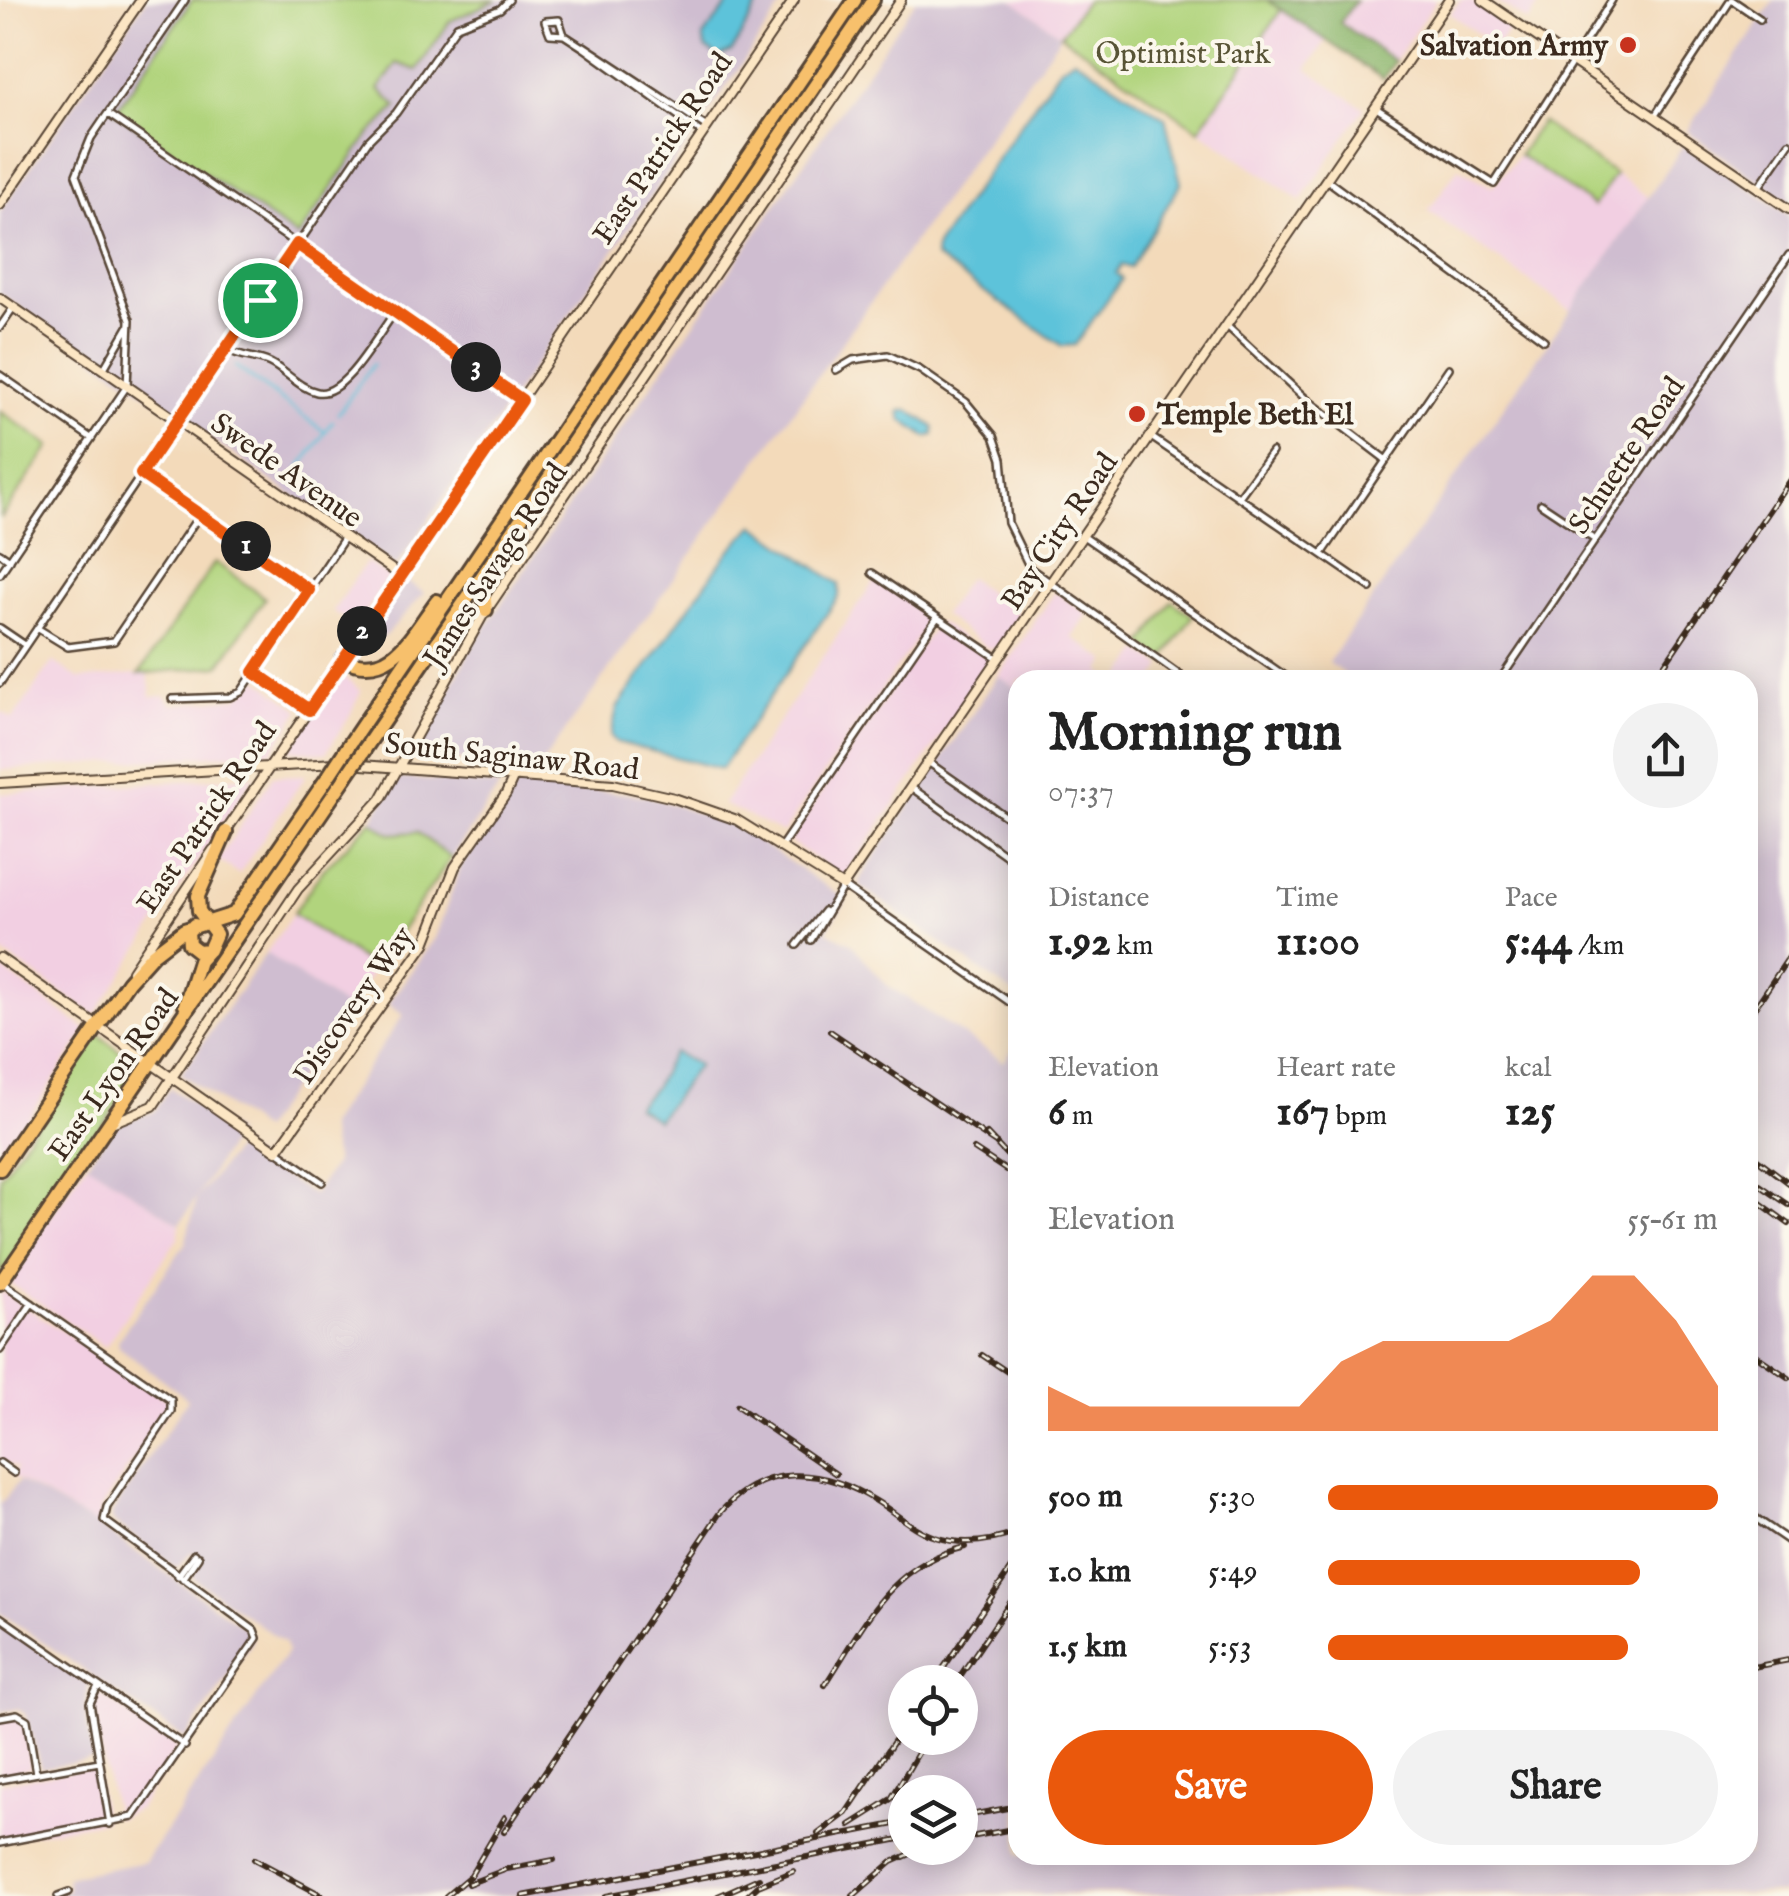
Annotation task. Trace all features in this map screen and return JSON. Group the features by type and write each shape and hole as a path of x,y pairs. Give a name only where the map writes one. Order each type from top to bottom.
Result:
{"highway":[{"path":"210,950 198,951 189,944 188,932 234,914 855,0"},
{"path":"486,610 483,584 503,544 873,0"},
{"path":"343,660 370,667 393,658 524,488"},
{"name":"East Lyon Road","path":"0,1282 503,544"},
{"path":"179,1021 198,962 216,937 201,924 198,901 206,866 226,832"},
{"path":"111,1005 149,958 201,924"},
{"name":"East Patrick Road","path":"0,1168 111,1005"}],"street":[{"path":"0,206 141,0"},
{"path":"0,574 126,386 130,320 76,176 79,158 185,0"},
{"path":"0,683 368,140 404,102 458,26 500,10 509,0"},
{"name":"East Patrick Road","path":"226,832 794,0"},
{"name":"James Savage Road","path":"106,1127 148,1110 298,888 370,813 402,766 486,610 901,0"},
{"name":"Bay City Road","path":"811,940 842,886 1449,0"},
{"path":"1483,0 1789,209"},
{"path":"1376,108 1494,184 1537,123 1552,90 1612,0"},
{"path":"1654,117 1732,0 1760,20"},
{"path":"565,34 705,130"},
{"path":"108,114 522,400"},
{"path":"1758,188 1789,143"},
{"path":"1327,180 1544,340"},
{"name":"Schuette Road","path":"1507,670 1789,256"},
{"name":"Swede Avenue","path":"0,298 400,575"},
{"path":"0,328 13,308"},
{"path":"227,349 245,360 272,364 316,392 330,392 343,384 395,312"},
{"path":"103,370 124,340 130,320"},
{"path":"1227,326 1305,398 1386,459"},
{"path":"836,370 870,355 901,360 980,416 1002,458 1004,502 1016,544 1030,568 1172,670"},
{"path":"1322,554 1448,368"},
{"path":"0,375 92,438"},
{"path":"1151,437 1371,588"},
{"path":"1239,497 1272,452"},
{"path":"141,474 309,590"},
{"path":"1541,504 1594,540"},
{"path":"36,628 68,648 114,640 200,514"},
{"path":"1083,536 1277,670"},
{"path":"172,699 236,695 345,537"},
{"path":"0,553 10,560"},
{"path":"872,573 998,660"},
{"path":"782,846 937,618"},
{"path":"0,628 25,645"},
{"path":"254,672 309,710"},
{"path":"928,762 1008,817"},
{"name":"South Saginaw Road","path":"0,783 272,764 402,766 613,784 674,798 737,820 842,886 1008,1001"},
{"name":"Discovery Way","path":"277,1151 425,944 454,867 514,776"},
{"path":"911,788 1008,857"},
{"name":"East Patrick Road","path":"111,1005 206,866"},
{"path":"797,945 830,904"},
{"path":"0,958 322,1182"},
{"path":"0,1282 171,1400 171,1410 106,1507 104,1520 258,1634 134,1817 0,1844"},
{"path":"0,1350 32,1303"},
{"path":"0,1463 14,1473"},
{"path":"1758,1520 1789,1541"},
{"path":"181,1578 196,1555"},
{"path":"0,1617 185,1746"},
{"path":"98,1685 90,1704 110,1824"},
{"path":"0,1717 22,1714 27,1720 36,1773"},
{"path":"0,1780 99,1762"},
{"path":"58,1896 69,1892"}],"shaded area":[{"path":"146,0 786,0 396,567 0,293 0,212"},
{"path":"916,0 1012,0 1061,35 541,765 419,757 419,746 474,644"},
{"path":"1012,0 1086,0 1061,35"},
{"path":"1356,0 1436,0 1395,61 1340,23"},
{"path":"1470,0 1511,27 1497,47 1450,14 1460,1"},
{"path":"1495,0 1542,0 1528,22"},
{"path":"1774,0 1789,0 1789,203 1687,131"},
{"path":"1281,10 1326,41 1307,69 1364,108 1301,201 1199,130"},
{"path":"1684,145 1789,215 1789,1893 43,1896 68,1890 67,1877 145,1862 287,1652 285,1643 192,1577 201,1558 191,1552 177,1568 112,1521 112,1513 188,1399 119,1347 118,1340 185,1244 197,1197 237,1147 313,1195 335,1163 328,1126 403,1015 388,1004 435,938 461,866 518,784 524,782 647,796 737,827 847,900 826,931 851,943 887,985 1004,1062 1008,1056 1008,1865 1758,1865 1758,670 1339,670 1328,663"},
{"path":"1519,155 1594,206 1616,174 1648,197 1571,310 1428,211 1458,168 1492,187"},
{"path":"366,562 389,577 356,627 333,611"},
{"path":"968,577 1021,616 999,647 989,649 943,615"},
{"path":"876,579 931,618 783,833 723,804"},
{"path":"405,580 424,593 384,637 359,649"},
{"path":"1055,592 1088,614 1072,637 1107,661 1102,670 1008,670 1008,683 998,676"},
{"path":"941,623 989,657 991,664 844,877 789,841 936,624"},
{"path":"1140,651 1163,666 1160,670 1127,670"},
{"path":"53,661 79,679 148,673 151,697 164,696 172,705 237,698 258,679 300,710 272,751 0,770 0,711 13,719"},
{"path":"340,673 361,691 326,753 290,750"},
{"path":"998,676 1008,683 1008,990 860,886 860,879"},
{"path":"306,775 239,874 218,860 273,776"},
{"path":"254,776 95,1015 0,951 0,794"},
{"path":"399,778 500,786 451,858 417,832 390,834 371,821"},
{"path":"293,914 375,968 346,1008 266,953"},
{"path":"266,953 346,1008 262,1130 181,1074"},
{"path":"0,968 87,1030 0,1160"},
{"path":"170,1088 236,1133 180,1224 87,1163 116,1124 154,1112"},
{"path":"87,1163 180,1224 178,1238 105,1347 11,1284 9,1277"},
{"path":"1,1291 169,1401 169,1408 100,1509 102,1528 12,1476 17,1468 0,1460"},
{"path":"19,1481 102,1528 252,1633 252,1642 185,1739 0,1613 0,1505"},
{"path":"0,1621 89,1684 85,1708 93,1759 41,1768 25,1714 18,1709 0,1712"},
{"path":"97,1692 178,1747 138,1809 116,1819 92,1709"},
{"path":"18,1717 24,1722 31,1768 0,1777 0,1719"},
{"path":"95,1767 104,1821 0,1840 0,1783"}],"green space":[{"path":"192,0 496,0 450,21 417,70 397,63 379,89 397,107 367,137 298,237 115,112"},
{"name":"Optimist Park","path":"1086,0 1267,0 1281,10 1199,130 1061,35"},
{"path":"1267,0 1356,0 1340,23 1395,61 1383,79"},
{"path":"1541,122 1615,174 1594,206 1519,155"},
{"path":"0,411 50,446 1,518 0,517"},
{"path":"215,562 265,598 219,666 139,674"},
{"path":"1172,601 1193,616 1163,660 1142,645"},
{"path":"371,821 390,834 417,832 451,858 375,968 293,914 321,872"},
{"path":"98,1034 141,1068 0,1276 0,1177"}],"water":[{"path":"732,0 761,0 732,51 719,57 706,48 703,37"},
{"path":"1074,58 1165,118 1181,183 1130,268 1121,265 1116,273 1122,279 1075,345 1062,346 935,257 936,246 1059,69"},
{"path":"909,410 934,427 934,435 926,437 902,420 900,411"},
{"path":"755,525 839,584 839,596 721,769 616,742 611,736 617,708 729,551"},
{"path":"673,1052 698,1065 657,1120 636,1106 654,1088"}],"waterway":[{"path":"338,414 373,364"},
{"path":"235,366 325,432"},
{"path":"300,468 333,421"}],"railway":[{"path":"1661,670 1789,481"},
{"path":"1758,1003 1789,957"},
{"path":"830,1031 997,1144"},
{"path":"987,1134 1008,1156"},
{"path":"974,1149 1008,1171"},
{"path":"1758,1160 1789,1183"},
{"path":"1758,1184 1789,1205"},
{"path":"1758,1201 1789,1224"},
{"path":"982,1355 1008,1372"},
{"path":"1758,1357 1789,1378"},
{"path":"737,1406 836,1474"},
{"path":"504,1832 719,1514 754,1485 774,1478 814,1476 856,1490 935,1537 976,1542 1008,1535"},
{"path":"825,1685 867,1619 898,1582 939,1556 965,1547"},
{"path":"946,1665 1008,1573"},
{"path":"968,1665 1008,1606"},
{"path":"1758,1666 1789,1660"},
{"path":"818,1834 846,1813 888,1750"},
{"path":"850,1825 891,1799 917,1755"},
{"path":"978,1814 1008,1808"},
{"path":"446,1896 471,1875 505,1817"},
{"path":"523,1896 888,1825"},
{"path":"978,1836 1008,1830"},
{"path":"606,1896 888,1841"},
{"path":"254,1859 323,1896"},
{"path":"468,1884 507,1869 554,1860"},
{"path":"853,1896 889,1865"},
{"path":"747,1896 758,1886 794,1871"},
{"path":"718,1896 759,1878"}],"place":[{"name":"Salvation Army","path":"1628,45"},
{"name":"Temple Beth El","path":"1137,414"}],"route":[{"path":"297,244 522,400 309,710 254,672 309,590 141,474 260,300 297,244"}]}
